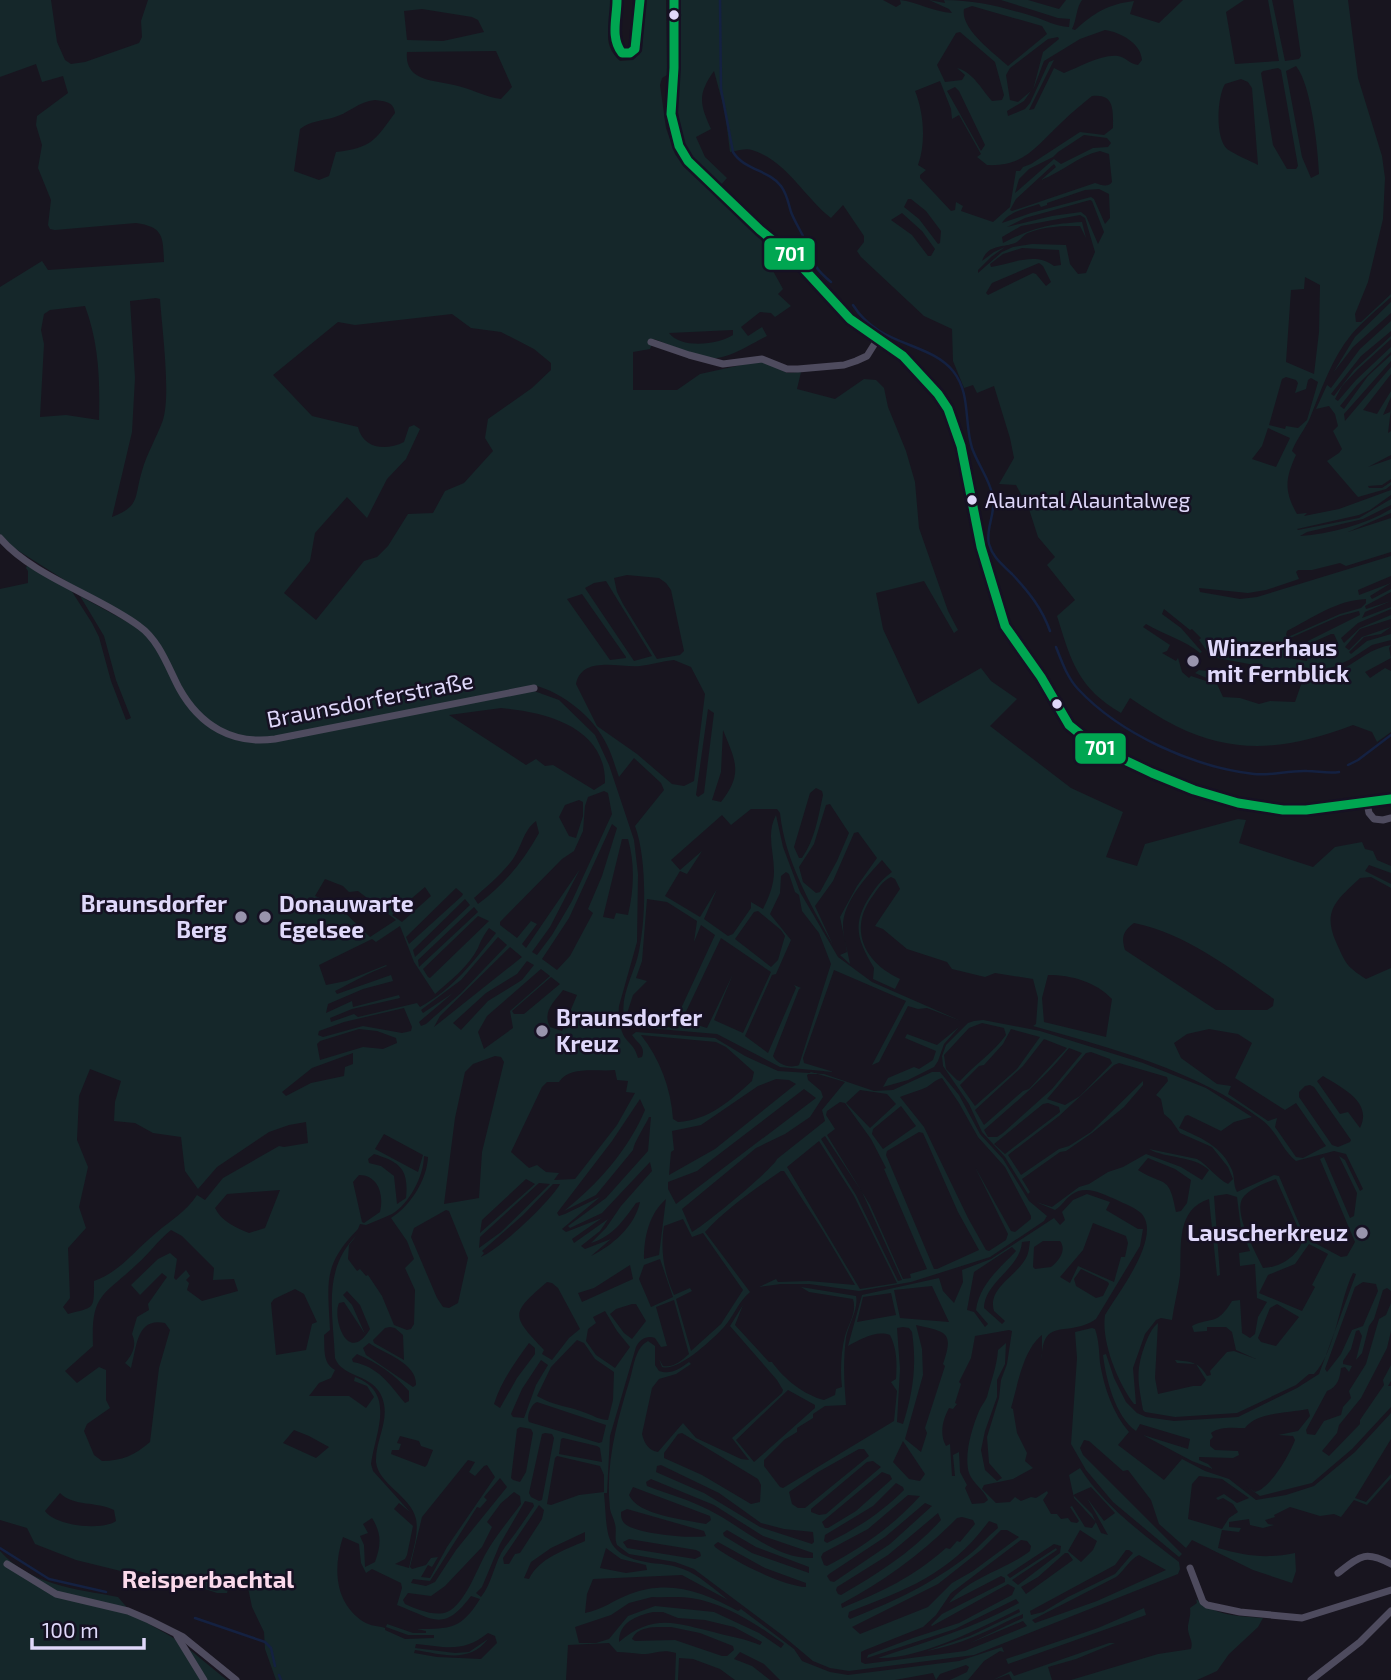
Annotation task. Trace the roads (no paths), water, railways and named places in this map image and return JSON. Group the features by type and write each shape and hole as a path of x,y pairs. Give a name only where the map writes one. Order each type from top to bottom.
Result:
{"street":[{"path":"618,0 614,39 616,48 622,53 630,53 635,49 640,0"},
{"path":"674,0 671,114 679,146 688,161 760,230 792,256 850,319 903,356 938,394 948,410 961,446 981,547 1004,626 1009,637 1039,673 1062,716 1076,732 1156,776 1221,798 1299,810 1391,799"},
{"path":"651,342 723,363 767,359 787,369 798,369 844,365 856,361 867,356 877,340"},
{"name":"Braunsdorferstraße","path":"0,538 37,566 145,630 169,666 191,707 207,722 240,739 275,739 534,688"},
{"path":"1367,803 1369,813 1374,819 1391,818"},
{"path":"1338,1573 1364,1555 1374,1556 1391,1564"},
{"path":"7,1564 55,1594 128,1611 176,1633 236,1680"},
{"path":"1190,1568 1203,1602 1248,1613 1302,1618 1391,1590"},
{"path":"1311,1680 1360,1642 1391,1611"},
{"path":"176,1633 204,1680"}],"waterway":[{"path":"720,0 721,89 733,152 743,163 770,176 781,186 813,261 831,282"},
{"path":"853,305 876,329 943,361 959,380 965,398 972,448 993,497 988,533 991,549 1034,600 1050,631"},
{"path":"1056,647 1078,689 1115,720 1159,746 1207,764 1254,774 1339,772"},
{"path":"1348,765 1391,735"},
{"path":"0,1548 49,1579 106,1592"},
{"path":"195,1618 265,1642 271,1648 275,1666"},
{"path":"279,1675 281,1680"}],"place":[{"name":"Alauntal Alauntalweg","path":"972,500"},
{"name":"Winzerhaus mit Fernblick","path":"1193,661"},
{"name":"Braunsdorfer Berg","path":"241,917"},
{"name":"Donauwarte Egelsee","path":"265,917"},
{"name":"Braunsdorfer Kreuz","path":"542,1031"},
{"name":"Lauscherkreuz","path":"1362,1233"}],"district":[{"name":"Reisperbachtal","path":"208,1580"}]}
